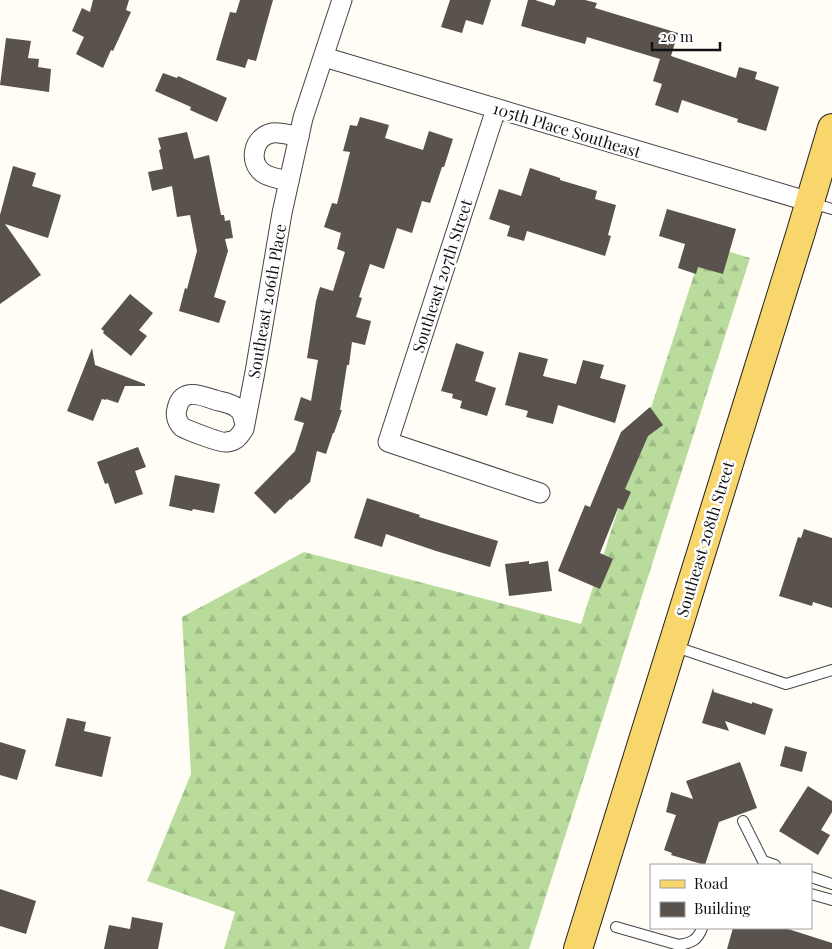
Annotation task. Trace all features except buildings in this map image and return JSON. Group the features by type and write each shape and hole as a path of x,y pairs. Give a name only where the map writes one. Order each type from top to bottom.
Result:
{"main road":[{"name":"Southeast 208th Street","path":"578,949 672,646 821,206 832,128"}],"street":[{"name":"Southeast 206th Place","path":"244,421 255,372 282,213 303,118 342,0"},
{"name":"105th Place Southeast","path":"324,57 821,206"},
{"name":"Southeast 207th Street","path":"496,109 388,442 540,493"},
{"path":"289,181 263,173 257,167 254,159 254,150 264,136 273,133 299,137"}],"lane":[{"path":"672,646 786,684 832,670"},
{"path":"744,821 763,861 772,864"},
{"path":"812,877 832,884"},
{"path":"812,894 832,900"},
{"path":"616,927 679,945 690,944 700,935 702,929"}],"green space":[{"path":"704,244 750,258 529,949 224,949 235,912 147,881 191,774 182,617 304,552 581,624"}]}
